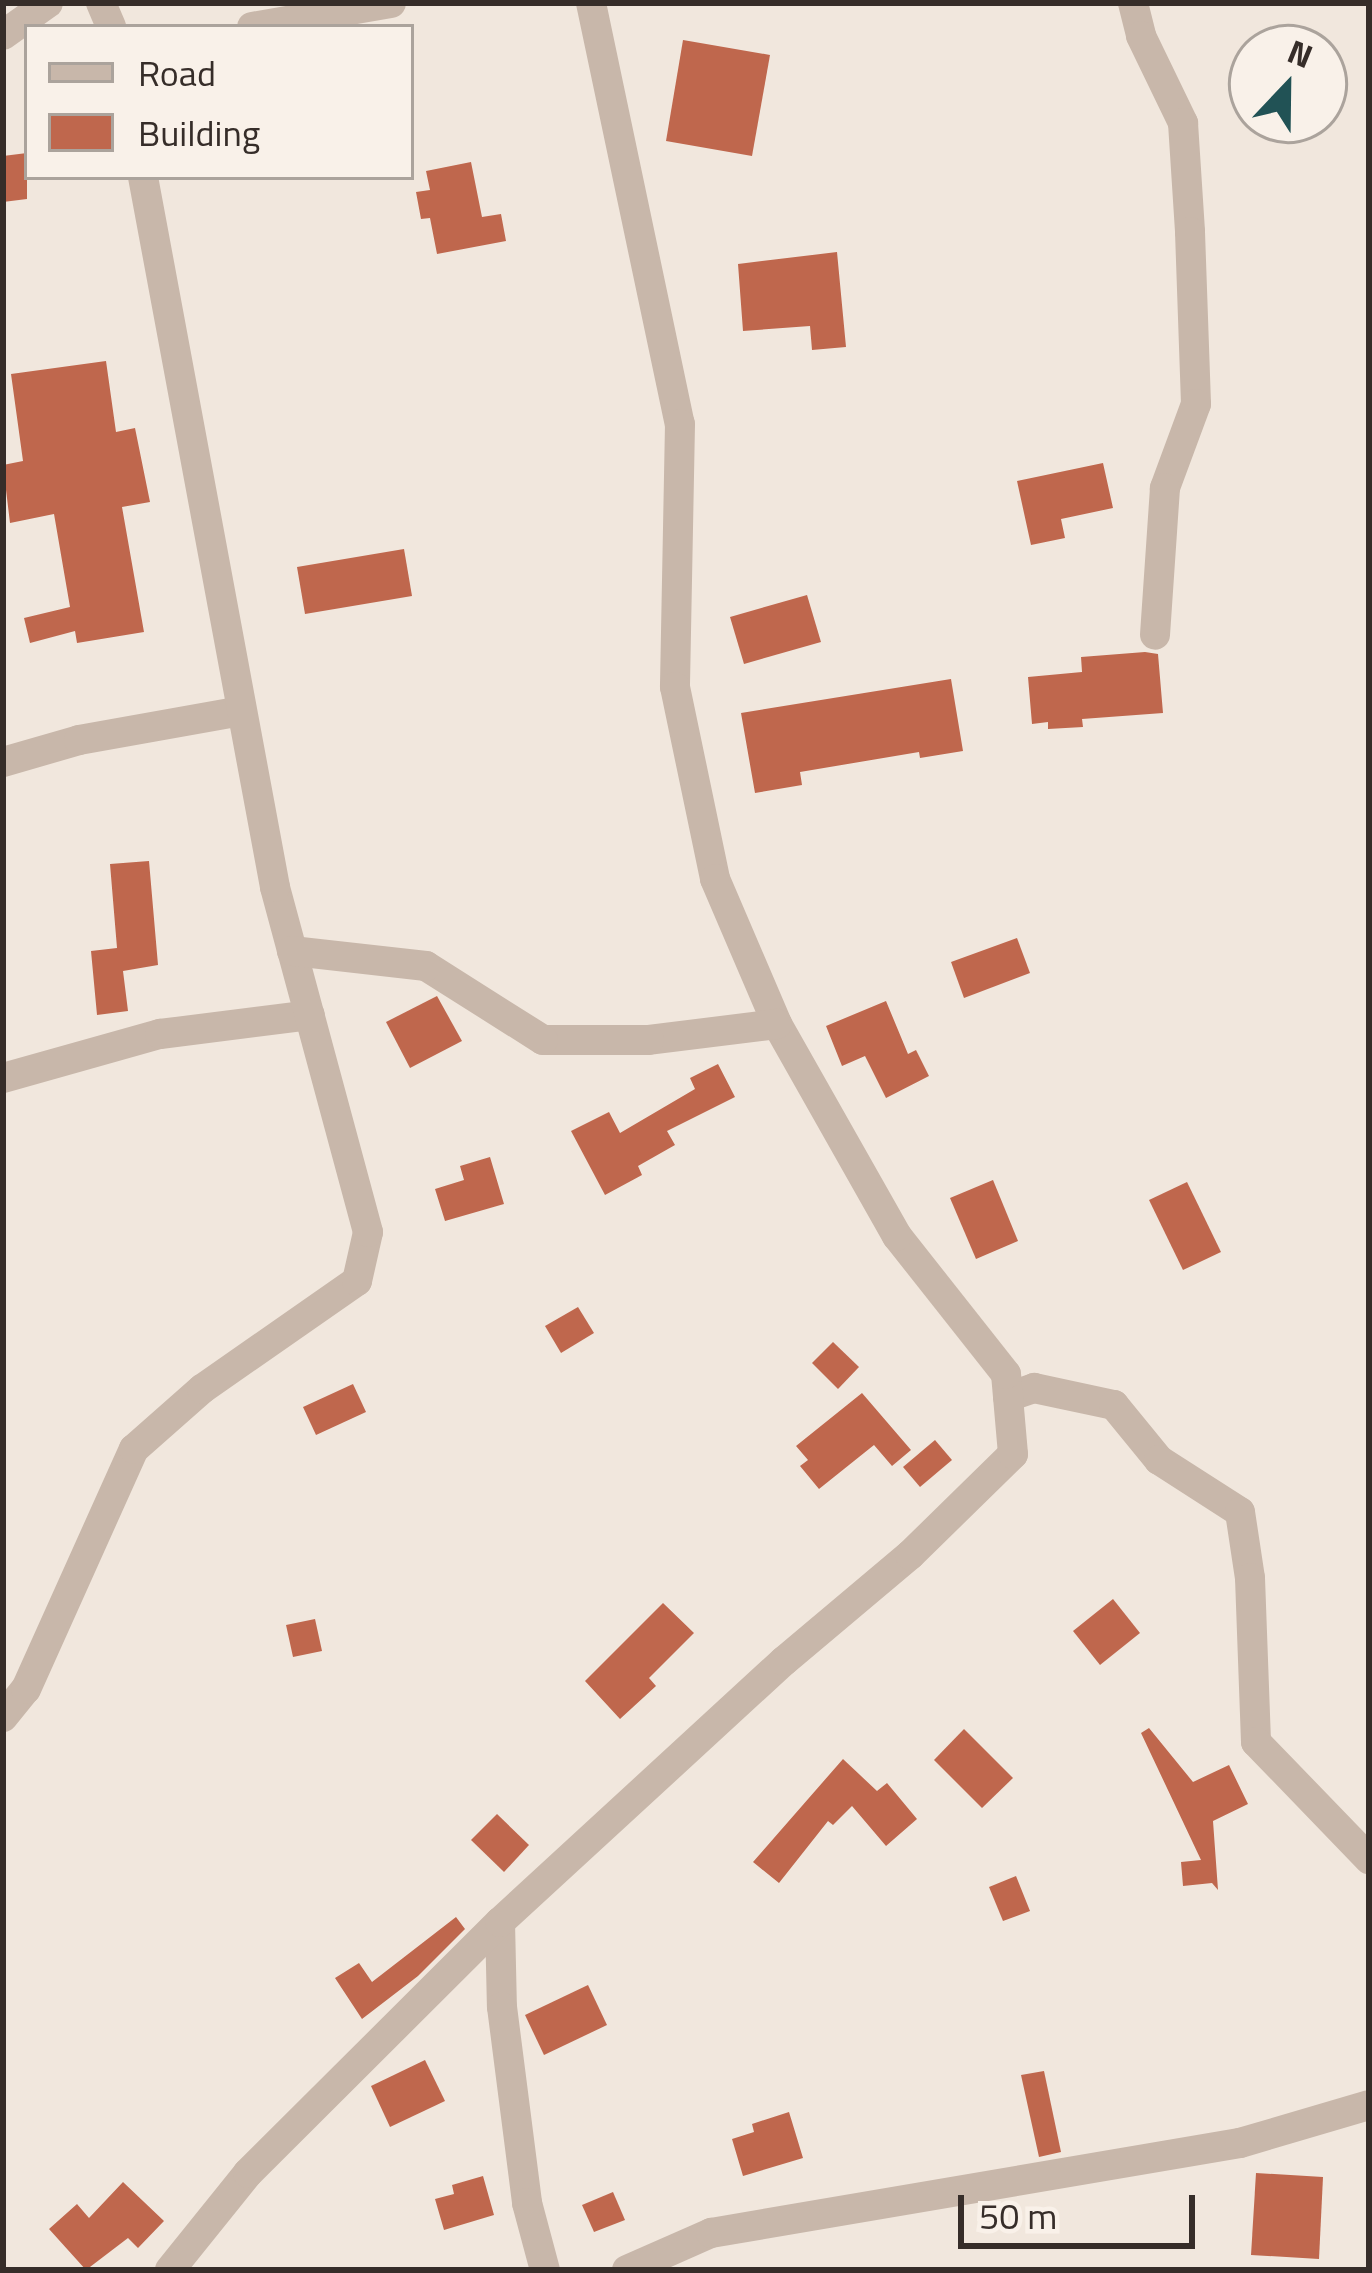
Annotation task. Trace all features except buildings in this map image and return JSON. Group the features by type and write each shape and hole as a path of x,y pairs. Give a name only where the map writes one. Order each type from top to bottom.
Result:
{"street":[{"path":"3,35 48,3"},
{"path":"269,24 391,3"},
{"path":"170,2270 248,2173 500,1922 784,1661 910,1555 1013,1454 1006,1373 897,1236 777,1024 715,879 675,688 680,424 591,3"},
{"path":"1133,3 1141,36 1184,123 1192,275 1196,404 1165,488 1155,635"},
{"path":"3,1718 26,1689 134,1449 202,1389 357,1281 368,1232 292,951 241,711 144,180"},
{"path":"3,762 79,740 241,711"},
{"path":"292,951 426,966 543,1040 649,1040 777,1024"},
{"path":"3,1078 160,1034 310,1015"},
{"path":"1008,1397 1034,1388 1114,1405 1159,1460 1240,1512 1250,1578 1256,1742 1369,1859"},
{"path":"500,1922 502,2007 527,2203 545,2270"},
{"path":"627,2270 711,2233 1240,2143 1369,2104"}]}
